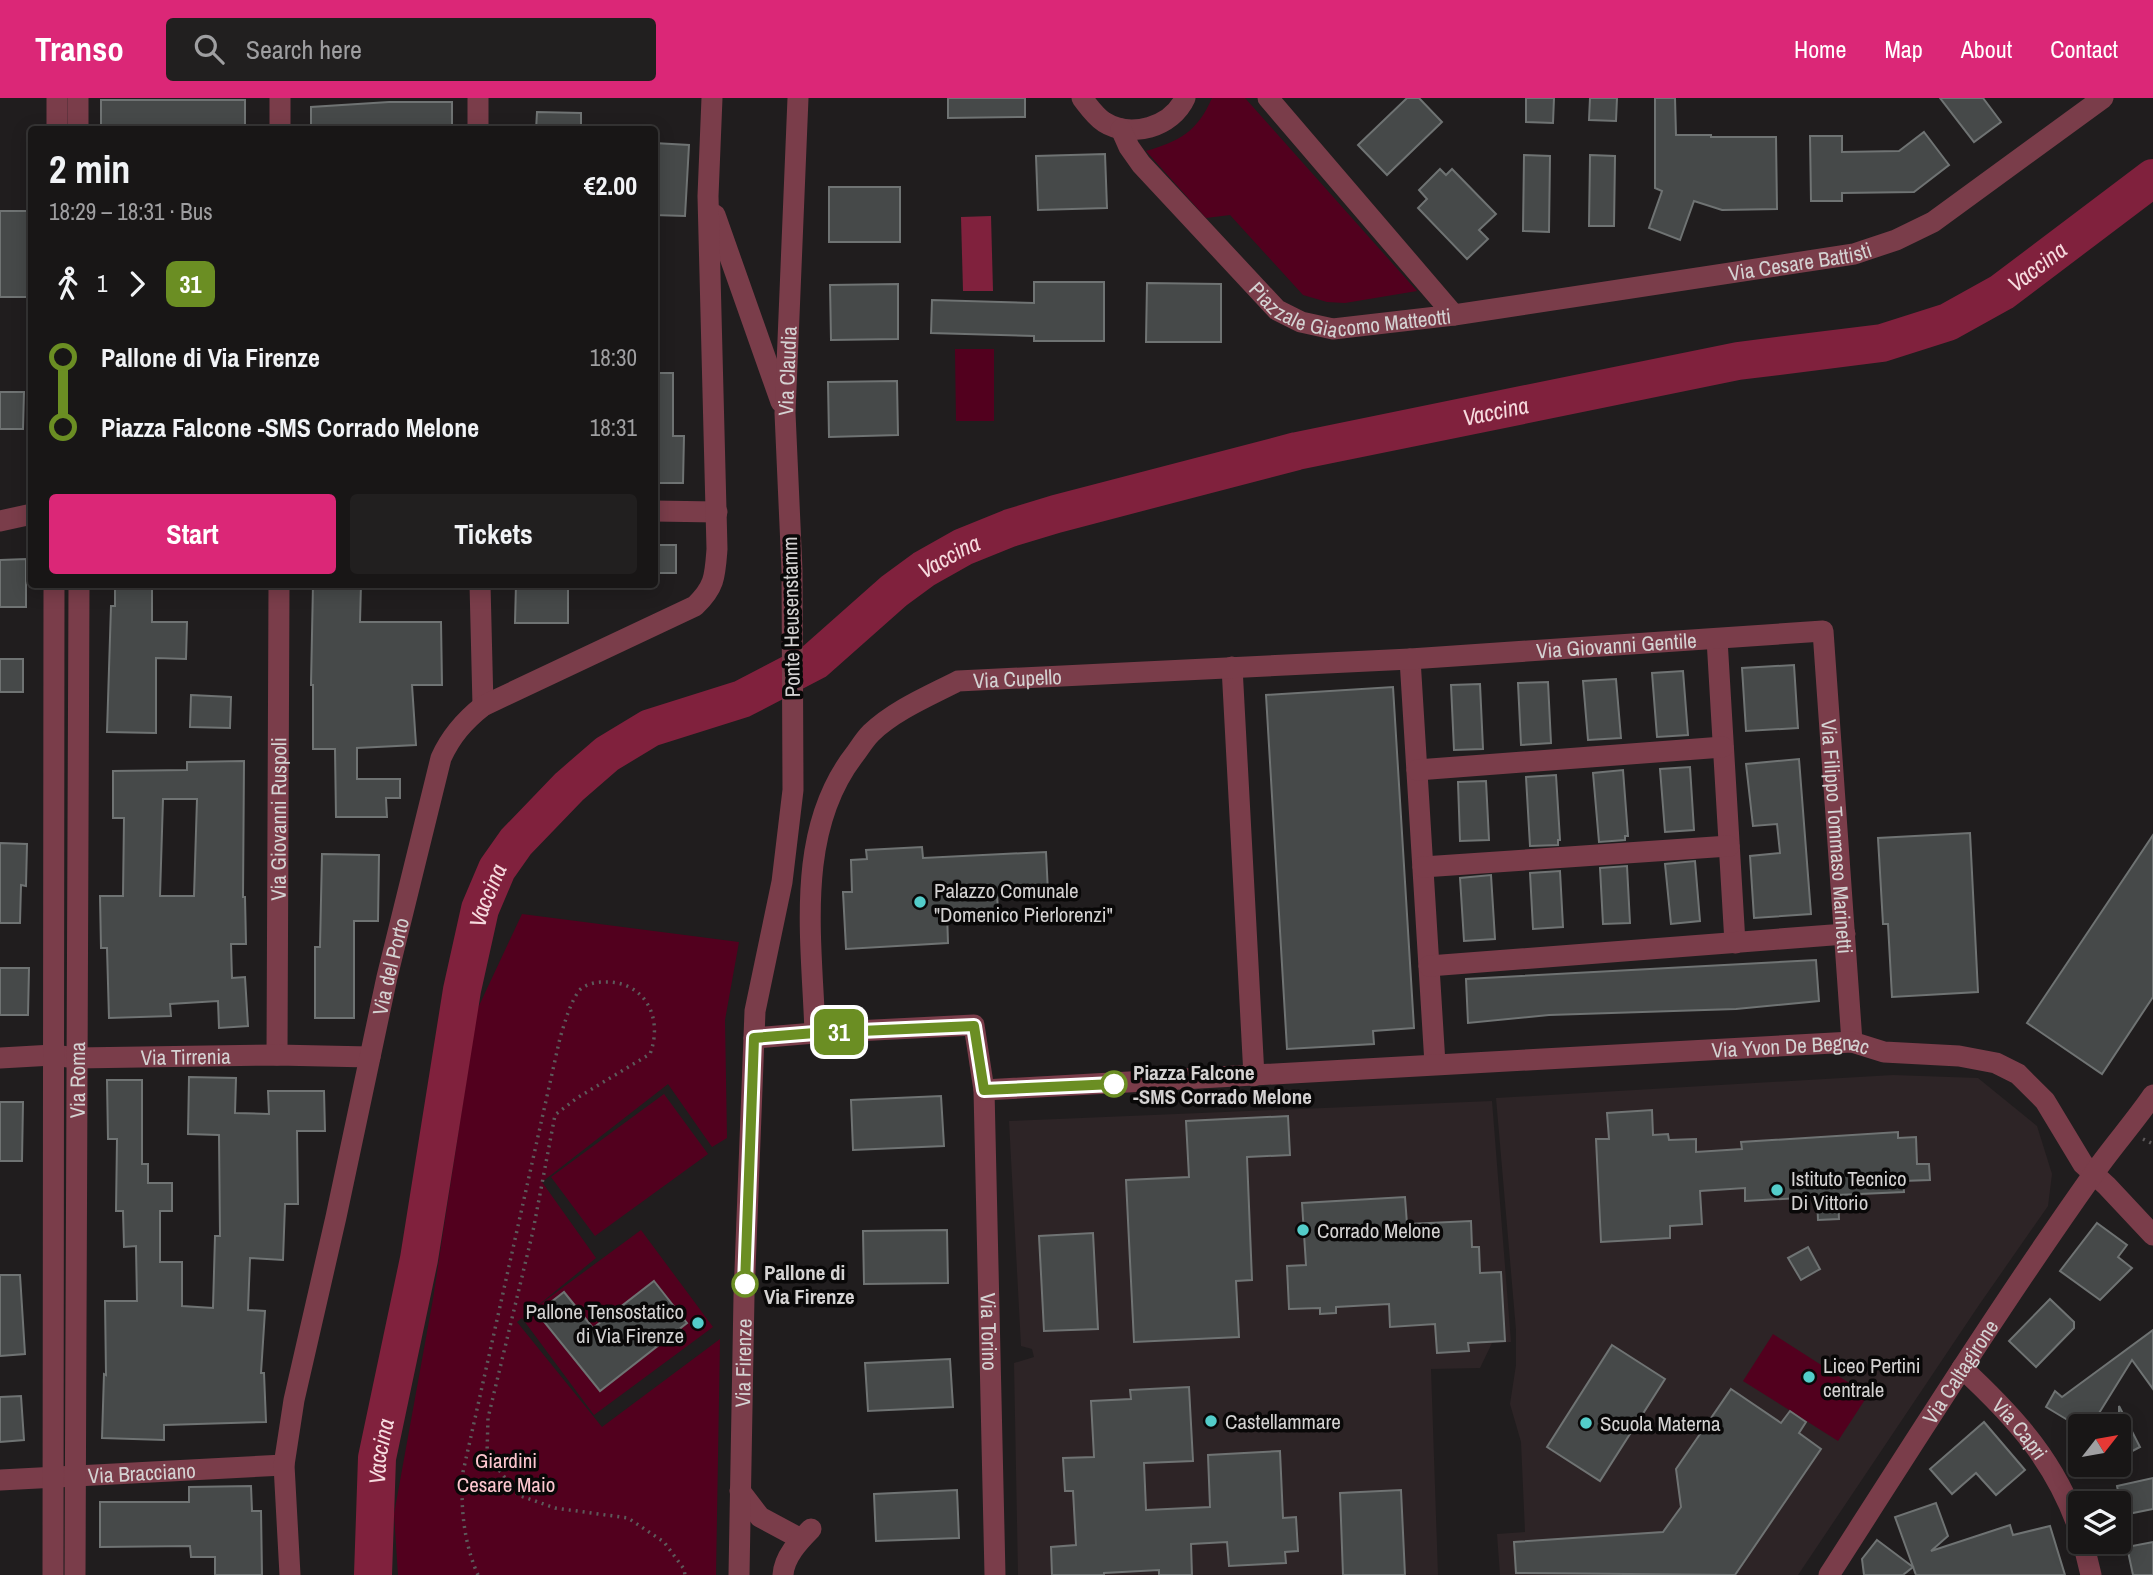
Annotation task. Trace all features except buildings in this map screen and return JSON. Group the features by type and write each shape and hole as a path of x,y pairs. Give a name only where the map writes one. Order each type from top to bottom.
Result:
{"street":[{"path":"57,98 57,126"},
{"path":"78,98 79,126"},
{"path":"280,98 280,126"},
{"path":"478,98 478,126"},
{"name":"Via Claudia","path":"712,98 708,196 717,512"},
{"name":"Via Claudia","path":"785,413 798,98"},
{"path":"1082,98 1092,112 1105,123 1121,129 1139,130 1156,126 1171,116 1185,98"},
{"name":"Piazzale Giacomo Matteotti","path":"1268,98 1454,314"},
{"name":"Via Cesare Battisti","path":"1454,314 1854,254 1933,222 2103,98"},
{"name":"Piazzale Giacomo Matteotti","path":"1121,129 1141,164 1277,310 1301,322 1333,329 1454,314"},
{"name":"Via Claudia","path":"708,196 785,413"},
{"name":"Ponte Heusenstamm","path":"785,413 792,570 791,821"},
{"path":"658,511 717,512"},
{"name":"Via del Porto","path":"290,1575 284,1465 294,1400 387,977 442,758 458,728 483,706 695,606 707,595 715,576 717,512"},
{"path":"0,521 28,515"},
{"name":"Via Roma","path":"54,588 53,1055 64,1476 75,1575"},
{"name":"Via Roma","path":"53,1575 64,1476 76,1058 79,588"},
{"name":"Via Giovanni Ruspoli","path":"277,1055 279,588"},
{"path":"480,588 483,706"},
{"name":"Via Giovanni Gentile","path":"1410,659 1823,631"},
{"name":"Via Filippo Tommaso Marinetti","path":"1823,631 1852,1042"},
{"path":"1717,639 1735,943"},
{"path":"1410,659 1435,1064"},
{"name":"Via Cupello","path":"815,1033 811,887 825,805 842,770 871,733 909,706 958,681 1410,659"},
{"path":"1232,667 1254,1076"},
{"path":"1417,770 1723,747"},
{"name":"Via Firenze","path":"739,1575 754,1038 762,972 782,882 791,821"},
{"path":"1423,867 1729,846"},
{"path":"1429,966 1845,934"},
{"name":"Via Torino","path":"815,1033 974,1026 984,1090 995,1575"},
{"path":"754,1038 815,1033"},
{"name":"Via Yvon De Begnac","path":"984,1090 1852,1042 1884,1052 1959,1056 2008,1068 2029,1083 2045,1101 2083,1164 2153,1235"},
{"name":"Via Tirrenia","path":"0,1058 53,1055 76,1058 277,1055 370,1057"},
{"name":"Via Caltagirone","path":"1829,1575 1962,1368 2094,1173 2153,1095"},
{"name":"Via Capri","path":"1962,1368 2013,1416 2037,1447 2068,1505"},
{"name":"Via Bracciano","path":"0,1480 284,1465"},
{"path":"740,1490 760,1517 806,1534 783,1565 783,1575"},
{"path":"2085,1554 2091,1575"}],"path":[{"path":"478,1575 471,1556 464,1519 461,1493 463,1472 560,1038 568,1010 579,990 598,982 614,981 635,989 646,1001 653,1019 654,1041 650,1054 577,1098 555,1115 533,1231 488,1418 488,1454 519,1495 555,1508 628,1518 664,1542 684,1569 685,1575"}],"shaded area":[{"path":"991,216 993,291 963,291 961,217"},
{"path":"1893,1075 1978,1078 2037,1126 2052,1174 2048,1206 1798,1575 1500,1575 1497,1534 1525,1532 1521,1442 1510,1404 1516,1365 1516,1330 1496,1098"},
{"path":"1492,1101 1511,1342 1492,1343 1480,1368 1431,1369 1438,1575 1018,1575 1014,1363 1034,1357 1032,1349 1021,1346 1009,1121"}],"green space":[{"path":"1212,98 1245,98 1417,291 1345,303 1327,302 1303,295 1230,215 1206,218 1146,151 1186,134 1200,119"},
{"path":"955,349 994,349 994,421 956,421"},
{"name":"Giardini Cesare Maio","path":"522,914 739,942 725,1020 727,1138 712,1147 668,1084 542,1182 596,1258 531,1311 641,1230 713,1327 594,1415 522,1318 517,1322 602,1427 720,1339 716,1575 398,1575 394,1514 433,1299 477,1010","holes":["654,1281 687,1324 600,1390","564,1292 588,1322 561,1344 537,1313"]},
{"path":"664,1094 708,1154 595,1236 551,1177"},
{"path":"1773,1334 1868,1395 1838,1441 1743,1381"}],"waterway":[{"name":"Vaccina","path":"373,1575 377,1458 419,1259 462,990 480,909 497,869 516,842 569,787 607,754 650,728 742,699 815,661 894,591 924,569 963,547 1010,528 1297,451 1738,361 1882,343 1948,322 2002,292 2153,178"}],"bus line":[{"name":"31","path":"745,1284 754,1038 974,1026 984,1090 1114,1084"}],"place":[{"name":"Palazzo Comunale \"Domenico Pierlorenzi\"","path":"920,902"},
{"name":"Piazza Falcone -SMS Corrado Melone","path":"1114,1084"},
{"name":"Istituto Tecnico Di Vittorio","path":"1777,1190"},
{"name":"Corrado Melone","path":"1303,1230"},
{"name":"Pallone di Via Firenze","path":"745,1284"},
{"name":"Pallone Tensostatico di Via Firenze","path":"698,1323"},
{"name":"Liceo Pertini centrale","path":"1809,1377"},
{"name":"Castellammare","path":"1211,1421"},
{"name":"Scuola Materna","path":"1586,1423"}]}
